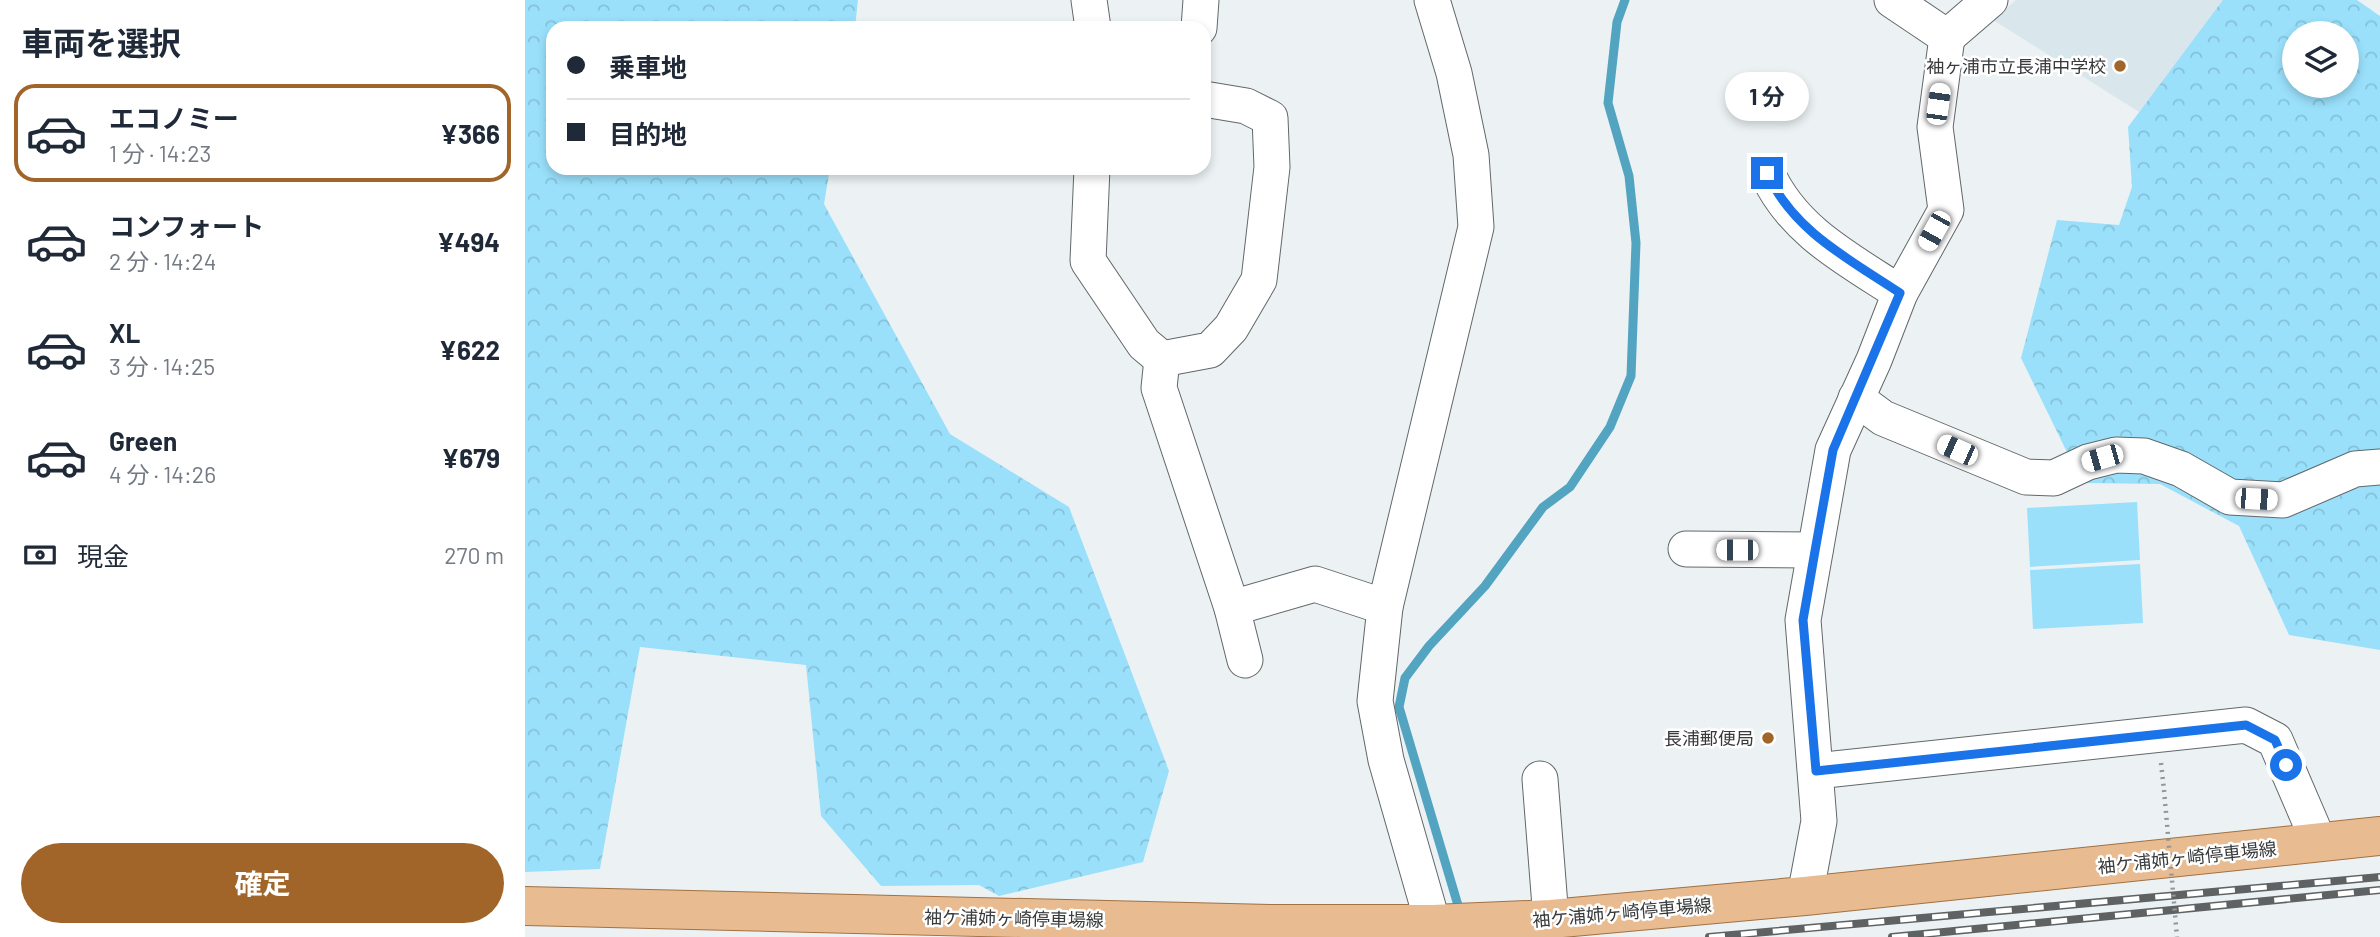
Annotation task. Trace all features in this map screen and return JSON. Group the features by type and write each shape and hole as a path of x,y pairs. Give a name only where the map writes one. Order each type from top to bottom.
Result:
{"main road":[{"name":"袖ケ浦姉ヶ崎停車場線","path":"525,906 1270,931 1551,919 1805,896 2285,847 2318,840 2380,836"}],"street":[{"path":"1089,0 1092,21"},
{"path":"1200,21 1201,0"},
{"path":"1432,0 1454,73 1468,144 1476,227 1385,607 1375,701 1386,760 1433,924"},
{"path":"1892,0 1947,37"},
{"path":"1805,896 1819,821 1803,620 1833,450 1900,293 1946,210 1935,127 1947,37 1990,0"},
{"path":"1092,175 1089,261 1144,344 1163,359 1210,350 1231,328 1259,280 1272,167 1270,118 1246,106 1211,100"},
{"path":"1767,173 1778,199 1816,238 1900,293"},
{"path":"1163,359 1159,387 1232,608 1245,660"},
{"path":"1856,398 1883,418 2026,477 2054,478 2088,462 2116,455 2144,456 2181,469 2229,497 2283,500 2355,469 2380,467"},
{"path":"1686,549 1815,551"},
{"path":"1232,608 1315,584 1385,607"},
{"path":"1816,771 2246,725 2275,740 2318,840"},
{"path":"1540,779 1551,919"}],"path":[{"path":"2164,790 2177,937"}],"shaded area":[{"name":"袖ヶ浦市立長浦中学校","path":"2016,0 2226,0 2139,112 1993,20"}],"green space":[{"path":"525,0 858,0 856,21 546,21 546,175 829,175 824,204 950,434 1069,507 1169,771 1143,862 999,896 979,885 881,886 821,816 806,665 640,647 600,869 525,872"},
{"path":"2223,0 2357,0 2380,16 2380,650 2289,635 2239,526 2160,484 2082,483 2021,358 2057,220 2119,225 2132,187 2128,127"},
{"path":"2137,502 2140,560 2030,567 2027,508"},
{"path":"2140,564 2143,623 2033,629 2030,570"}],"waterway":[{"path":"1460,912 1399,707 1405,678 1429,646 1485,586 1543,507 1570,487 1610,427 1631,376 1636,243 1629,176 1608,103 1617,22 1625,0"}],"railway":[{"path":"1709,937 2380,877"},
{"path":"1892,937 2380,890"}],"place":[{"name":"袖ヶ浦市立長浦中学校","path":"2120,66"},
{"name":"長浦郵便局","path":"1768,738"}],"route":[{"path":"1767,173 1778,199 1816,238 1900,293 1874,360 1833,450 1815,551 1803,620 1816,771 2246,725 2275,740 2286,765"}]}
